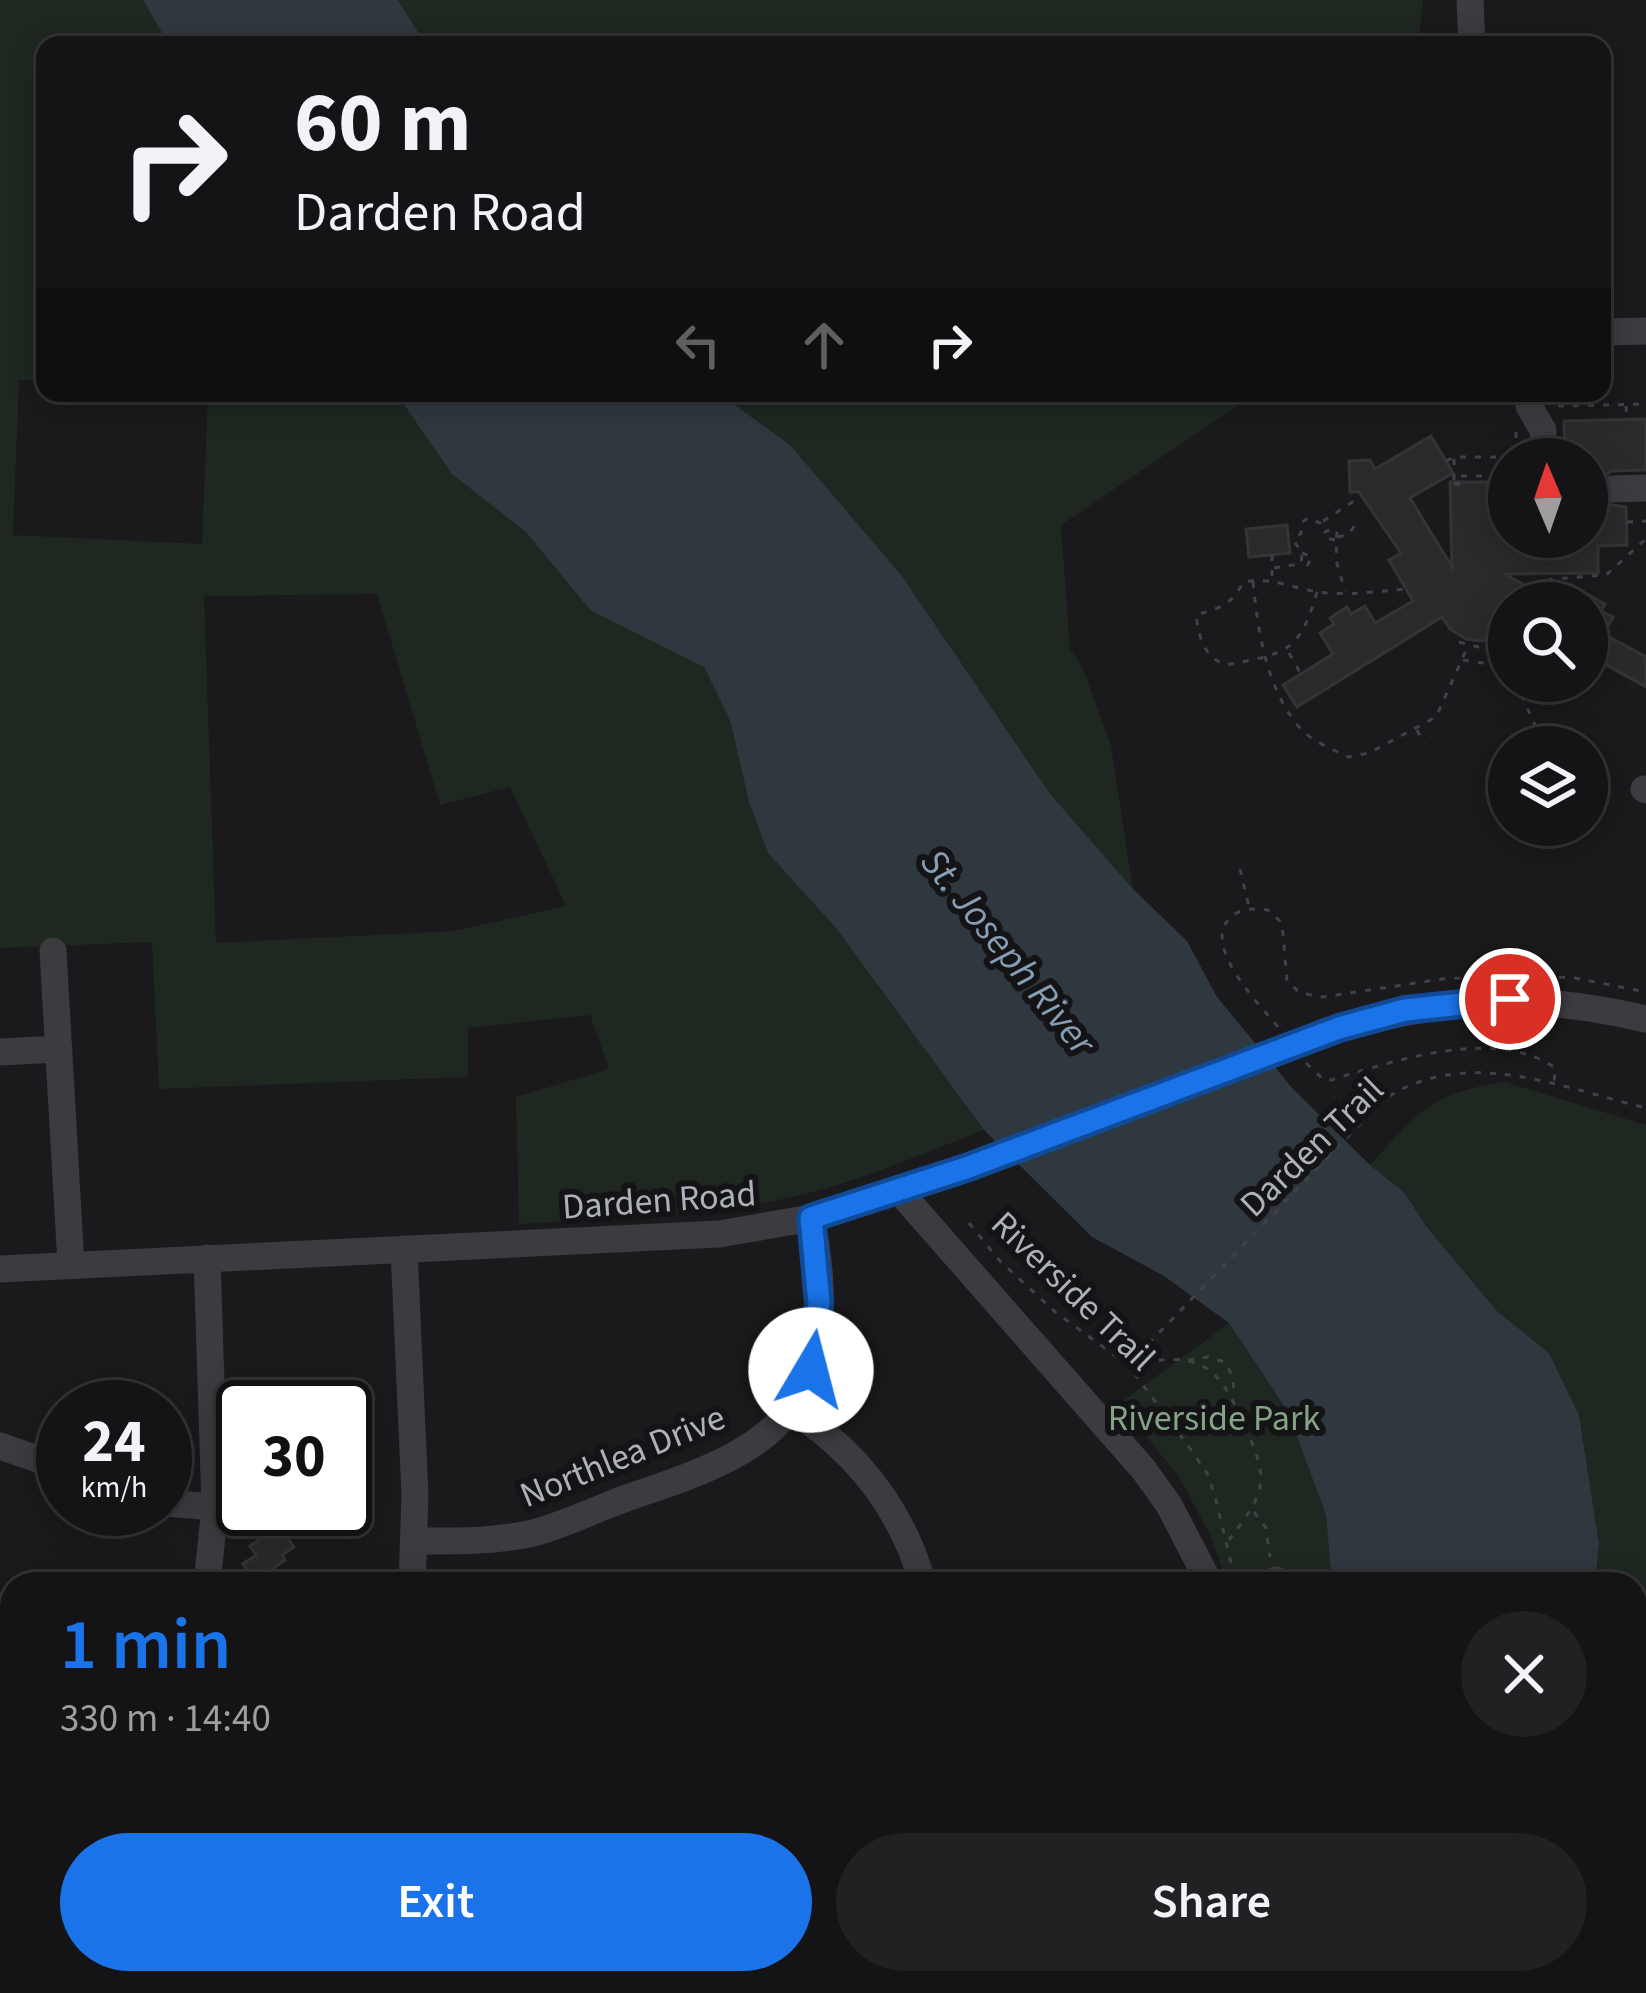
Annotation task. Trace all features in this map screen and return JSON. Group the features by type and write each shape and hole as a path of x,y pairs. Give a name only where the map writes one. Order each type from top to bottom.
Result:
{"street":[{"path":"1470,0 1472,36"},
{"path":"1611,332 1646,331"},
{"path":"1533,402 1543,430 1539,438"},
{"path":"1613,489 1642,508"},
{"path":"53,951 71,1265"},
{"name":"Darden Road","path":"0,1269 719,1234 811,1218 900,1192 1339,1028 1405,1010 1510,999 1571,1004 1646,1019"},
{"path":"0,1052 59,1049"},
{"path":"900,1192 1144,1470 1204,1572"},
{"name":"Northlea Drive","path":"415,1541 492,1540 572,1521 727,1459 773,1427 791,1408 811,1370 818,1327 818,1259 811,1218"},
{"path":"404,1250 413,1572"},
{"path":"207,1258 215,1507 208,1572"},
{"path":"791,1408 840,1444 875,1485 910,1545 919,1572"},
{"path":"0,1446 36,1459"},
{"path":"192,1505 215,1507"},
{"path":"1189,1544 1192,1572"}],"path":[{"path":"1533,402 1646,404"},
{"path":"1626,404 1627,419"},
{"path":"1454,458 1454,484 1460,484 1460,476 1488,476"},
{"path":"1446,461 1488,458"},
{"path":"1320,523 1362,496"},
{"path":"1274,568 1312,563 1312,557 1302,553 1294,541 1308,518 1320,523 1325,538 1337,541 1348,536 1358,522"},
{"path":"1545,582 1606,575 1646,539"},
{"path":"1337,541 1336,560 1345,593"},
{"path":"1301,564 1302,553"},
{"path":"1271,579 1272,555"},
{"path":"1317,592 1307,627 1288,651 1226,665 1205,649 1196,615 1226,606 1243,582 1271,579 1288,588 1317,592 1406,589"},
{"path":"1253,580 1265,657 1278,692 1301,730 1348,758 1369,753 1436,717 1468,646"},
{"path":"1460,642 1488,645"},
{"path":"1288,651 1301,674"},
{"path":"1461,659 1488,662"},
{"path":"1416,728 1424,744"},
{"path":"1240,869 1250,909"},
{"name":"Darden Trail","path":"1127,1365 1383,1100 1438,1075 1479,1071 1528,1078 1646,1108"},
{"name":"Riverside Trail","path":"969,1223 999,1260 1054,1311 1127,1365 1207,1472 1233,1572"},
{"path":"1127,1365 1208,1357 1225,1361 1233,1377 1234,1399"},
{"path":"1186,1361 1216,1373 1234,1399 1262,1464 1252,1510 1227,1544"},
{"path":"1252,1510 1266,1528 1270,1572"}],"green space":[{"path":"0,0 143,0 164,36 36,36 36,380 19,380 13,535 202,544 208,402 402,402 452,473 526,532 590,610 704,667 730,720 749,802 768,853 836,928 984,1130 866,1176 759,1204 519,1224 516,1097 609,1069 590,1015 468,1028 468,1077 159,1089 152,942 0,948","holes":["377,594 440,805 510,787 566,906 454,931 216,943 204,596"]},
{"path":"398,0 1423,0 1419,36 420,36"},
{"path":"731,402 1244,402 1061,525 1070,649 1083,668 1111,746 1133,889 1049,794 789,444"},
{"path":"1505,1082 1646,1125 1646,1572 1596,1572 1599,1544 1579,1415 1549,1353 1497,1311 1426,1226 1404,1192 1370,1165 1428,1108"},
{"name":"Riverside Park","path":"1229,1323 1288,1412 1326,1515 1331,1572 1223,1572 1211,1537 1181,1480 1120,1403"}],"water":[{"path":"143,0 398,0 420,36 164,36"},
{"name":"St. Joseph River","path":"402,402 731,402 789,444 901,575 1050,794 1133,889 1187,941 1217,997 1293,1089 1404,1192 1426,1226 1497,1311 1549,1353 1579,1415 1599,1544 1596,1572 1331,1572 1326,1515 1288,1412 1229,1323 1164,1276 1092,1237 984,1130 836,928 768,853 749,802 730,720 704,667 590,610 526,532 452,474"}],"building":[{"path":"1646,419 1646,470 1608,473 1608,438 1564,438 1564,421"},
{"path":"1431,436 1453,473 1410,498 1452,567 1450,482 1488,482 1488,558 1598,558 1598,573 1504,574 1519,582 1488,582 1488,639 1466,639 1442,617 1297,707 1283,685 1333,654 1320,633 1334,624 1330,618 1347,607 1351,614 1365,606 1375,623 1413,601 1389,560 1401,553 1359,492 1350,492 1349,461 1370,460 1375,469"},
{"path":"1608,505 1626,507 1627,545 1608,546"},
{"path":"1287,525 1290,553 1249,557 1246,529"},
{"path":"1608,636 1646,657 1646,687 1608,666"},
{"path":"264,1536 286,1536 294,1547 268,1572 248,1572 243,1564 256,1555 250,1546"}],"route":[{"path":"811,1370 819,1303 811,1218 900,1192 1339,1028 1405,1010 1510,999"}]}
